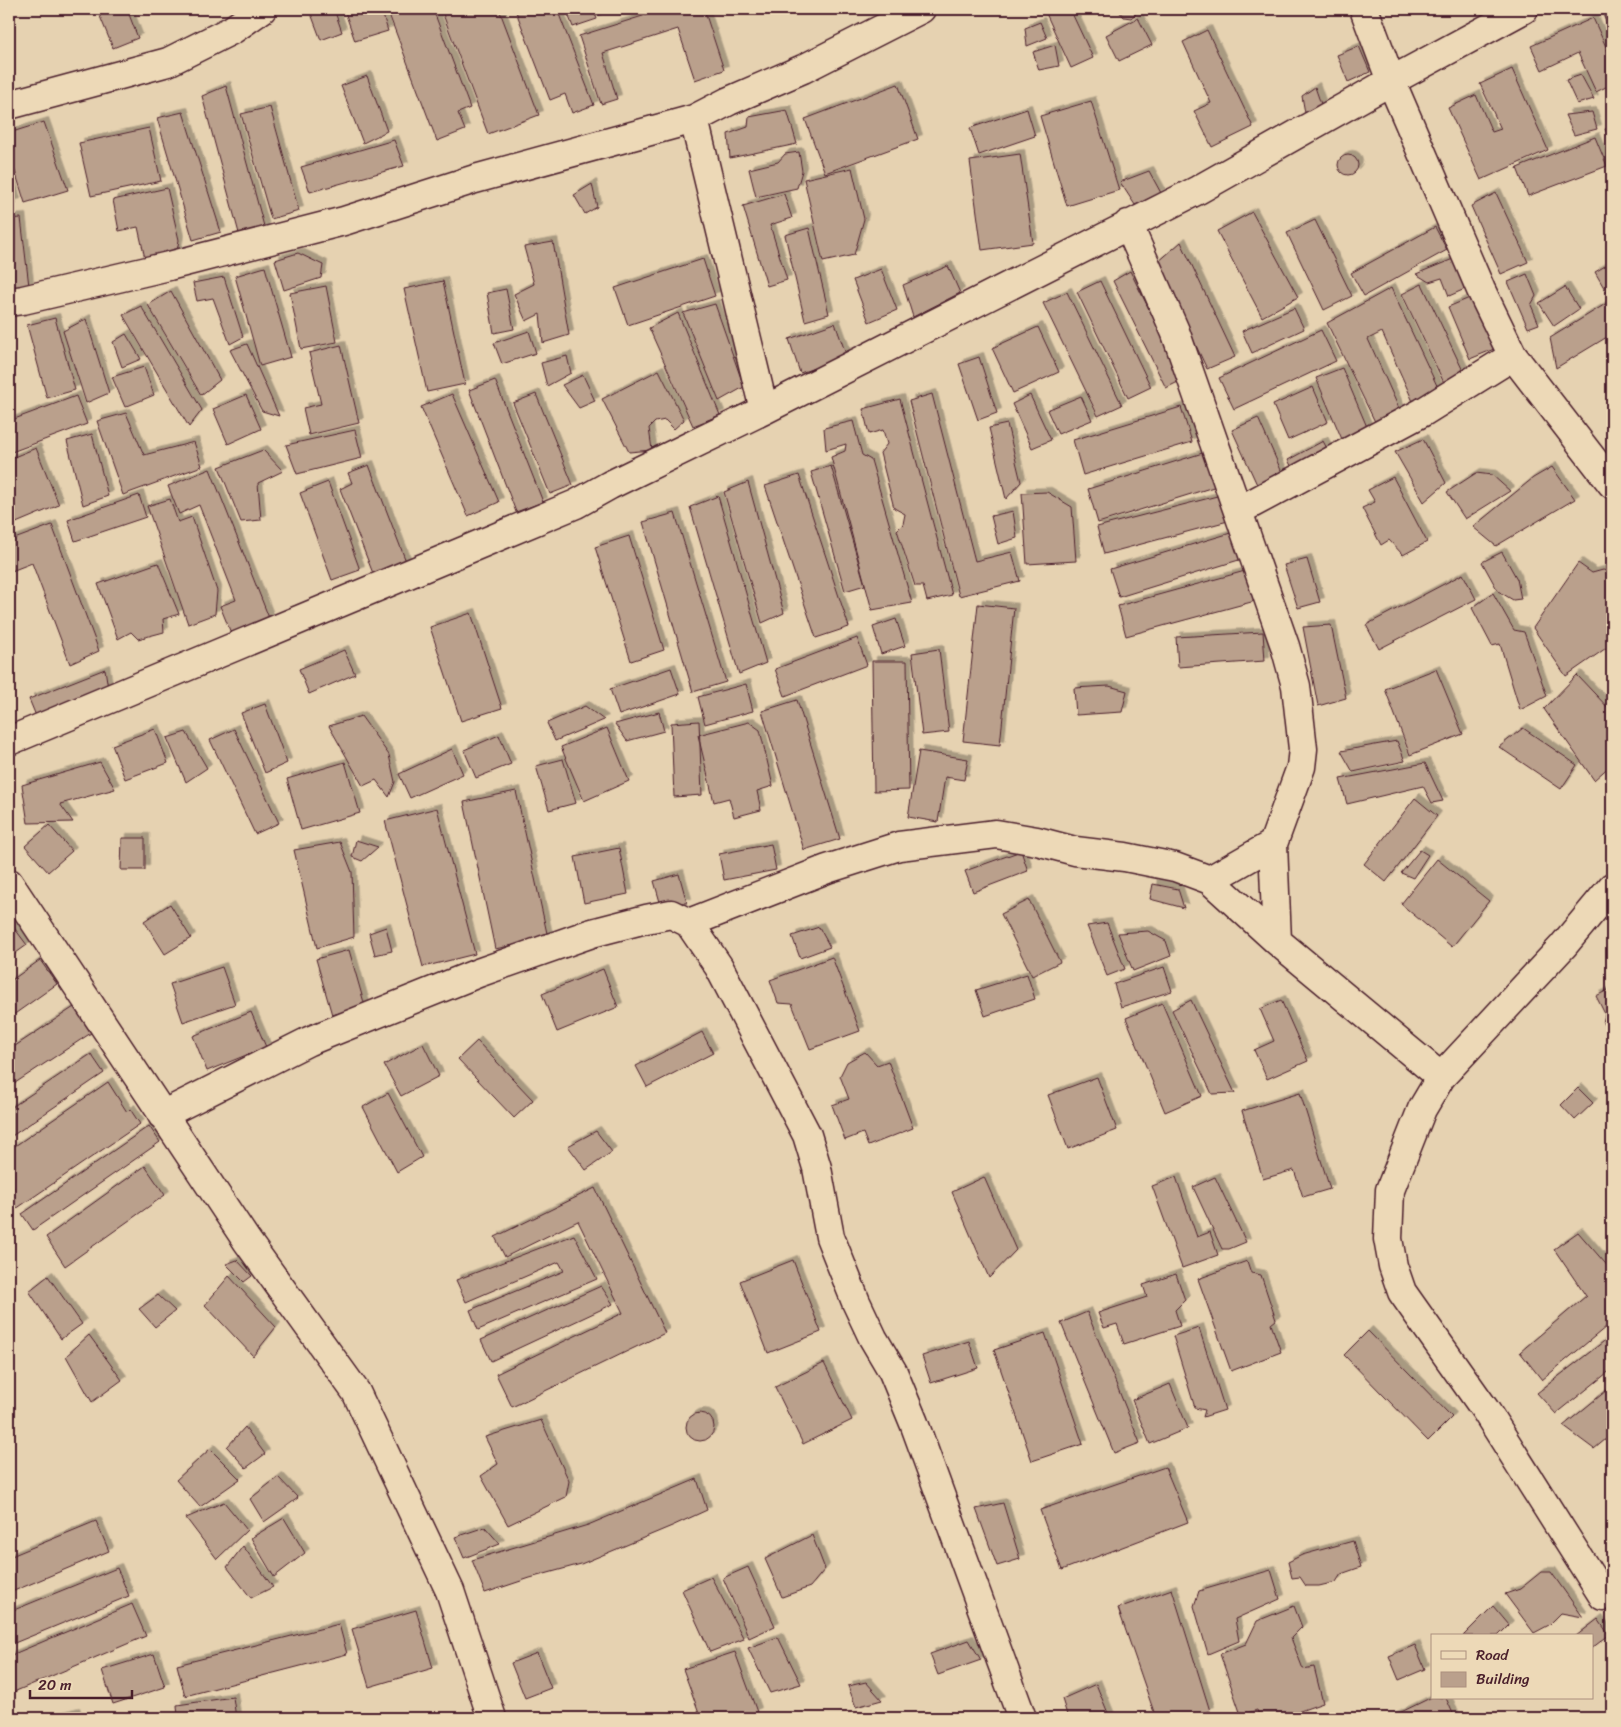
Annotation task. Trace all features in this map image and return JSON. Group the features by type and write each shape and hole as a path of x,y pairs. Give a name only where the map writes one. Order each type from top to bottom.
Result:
{"street":[{"path":"9,105 168,62 232,30 262,9"},
{"path":"9,302 169,266 334,223 475,179 694,119 803,69 921,9"},
{"path":"1364,9 1391,81 1481,290 1513,356 1612,484"},
{"path":"9,740 576,504 610,485 764,410 1198,190 1391,81 1524,9"},
{"path":"694,119 764,410"},
{"path":"1128,224 1175,331 1285,646 1296,686 1304,750 1301,767 1272,844 1277,941"},
{"path":"1238,510 1423,412 1513,356"},
{"path":"688,923 827,869 899,846 996,834 1037,841 1074,851 1125,857 1175,867 1210,880 1277,941 1441,1077"},
{"path":"1210,880 1272,844"},
{"path":"9,883 247,1241 356,1392 450,1591 492,1718"},
{"path":"1603,1596 1486,1411 1402,1292 1392,1266 1388,1239 1390,1190 1422,1109 1441,1077 1563,946 1612,887"},
{"path":"162,1115 309,1041 478,973 592,933 646,919 671,914 688,923 719,967 806,1135 817,1168 830,1237 872,1338 893,1372 914,1423 1022,1718"}],"building":[{"path":"9,9 20,9 9,14"},
{"path":"97,9 127,9 138,38 113,48"},
{"path":"315,9 334,9 342,32 321,40 310,11"},
{"path":"344,9 381,9 388,31 355,41"},
{"path":"387,9 433,9 470,108 458,113 465,130 437,141"},
{"path":"441,9 499,9 539,115 488,134"},
{"path":"515,9 557,9 594,105 572,113 565,94 550,100"},
{"path":"566,9 593,9 597,19 573,27"},
{"path":"665,9 704,9 724,70 695,80 678,29 603,53 617,99 601,104 579,36"},
{"path":"1044,9 1070,9 1093,58 1071,68"},
{"path":"1117,9 1138,9 1137,13 1131,18 1124,17"},
{"path":"1612,13 1612,36 1604,17"},
{"path":"1138,18 1152,45 1119,61 1106,35"},
{"path":"1593,18 1612,60 1612,84 1596,92 1578,53 1542,70 1531,46"},
{"path":"1040,22 1047,38 1027,46 1025,28"},
{"path":"1207,30 1253,127 1212,147 1194,111 1211,103 1183,42"},
{"path":"1055,45 1059,66 1039,70 1033,52"},
{"path":"1359,46 1370,72 1348,82 1337,55"},
{"path":"1512,69 1548,150 1481,180 1448,108 1476,95 1492,132 1501,129 1480,84"},
{"path":"1581,75 1594,99 1577,104 1566,80"},
{"path":"367,76 387,131 363,143 341,86"},
{"path":"898,84 918,139 825,173 805,119"},
{"path":"226,86 265,230 240,237 202,96"},
{"path":"1315,87 1322,107 1305,113 1302,96"},
{"path":"1091,101 1119,190 1067,206 1040,116"},
{"path":"270,107 299,211 271,219 241,114"},
{"path":"1027,109 1035,136 979,155 970,128"},
{"path":"787,110 797,144 730,158 728,134 748,127 749,117"},
{"path":"183,112 221,232 193,240 157,118"},
{"path":"1592,112 1597,129 1574,135 1565,115"},
{"path":"44,122 68,190 25,203 9,152 9,133"},
{"path":"1612,127 1612,146 1605,129"},
{"path":"149,128 161,181 91,196 79,143"},
{"path":"1595,137 1607,166 1528,196 1517,168"},
{"path":"394,140 404,166 310,192 301,167"},
{"path":"799,152 802,171 797,188 756,197 749,169 778,162 785,154"},
{"path":"1020,154 1033,243 982,250 970,161"},
{"path":"1348,155 1355,158 1358,165 1355,172 1348,175 1341,172 1338,165 1341,158"},
{"path":"852,168 864,219 854,255 823,262 804,179"},
{"path":"1149,171 1161,193 1135,205 1120,182"},
{"path":"9,176 16,203 9,205"},
{"path":"592,184 597,207 585,214 574,195"},
{"path":"167,188 179,240 176,257 146,263 138,227 119,231 113,200"},
{"path":"1496,193 1528,262 1501,274 1471,206"},
{"path":"784,194 792,218 770,225 787,280 767,286 743,206"},
{"path":"1252,212 1298,297 1262,317 1217,231"},
{"path":"21,218 29,286 9,288 9,219"},
{"path":"1315,220 1352,296 1324,310 1287,233"},
{"path":"1435,227 1447,250 1364,296 1351,273"},
{"path":"809,228 829,314 805,321 785,235"},
{"path":"553,242 569,335 543,343 540,314 526,321 514,294 534,284 524,247"},
{"path":"1181,242 1235,357 1207,369 1157,263"},
{"path":"298,253 323,265 321,278 284,290 275,260"},
{"path":"703,259 715,296 628,325 615,288"},
{"path":"1453,259 1465,289 1449,296 1442,278 1429,282 1416,274"},
{"path":"1612,262 1612,290 1607,293 1595,272"},
{"path":"948,266 960,293 913,317 903,285"},
{"path":"265,267 291,357 260,366 235,276"},
{"path":"881,269 897,310 869,322 853,280"},
{"path":"1130,271 1184,379 1166,388 1113,281"},
{"path":"1527,274 1536,296 1531,305 1539,324 1528,328 1508,282"},
{"path":"224,277 243,337 230,344 213,298 197,301 193,283"},
{"path":"443,281 465,384 427,392 404,289"},
{"path":"1100,281 1151,387 1128,398 1077,292"},
{"path":"1422,284 1465,375 1445,385 1402,294"},
{"path":"326,286 337,342 301,349 290,293"},
{"path":"1565,287 1579,309 1554,326 1539,303"},
{"path":"1391,288 1440,392 1415,406 1382,332 1368,339 1401,413 1377,426 1327,323"},
{"path":"506,289 514,329 494,333 487,293"},
{"path":"171,291 220,380 201,395 148,305"},
{"path":"1067,292 1122,405 1098,416 1043,303"},
{"path":"1472,297 1494,349 1470,359 1448,307"},
{"path":"1612,300 1612,334 1556,368 1550,338"},
{"path":"715,304 744,387 719,401 683,313"},
{"path":"141,306 202,410 189,427 123,315"},
{"path":"1294,308 1304,329 1252,353 1242,331"},
{"path":"678,313 720,415 693,426 649,328"},
{"path":"55,318 75,390 47,398 27,325"},
{"path":"86,319 109,393 86,403 63,331"},
{"path":"835,323 847,357 800,373 789,339"},
{"path":"1038,327 1059,372 1013,393 992,348"},
{"path":"1321,330 1336,361 1234,409 1219,378"},
{"path":"529,331 536,353 502,364 494,343"},
{"path":"126,334 141,359 122,367 113,342"},
{"path":"247,344 279,416 262,411 230,350"},
{"path":"341,345 359,423 309,435 303,408 321,404 309,353"},
{"path":"567,356 571,373 547,386 541,363"},
{"path":"979,357 997,413 978,420 959,364"},
{"path":"144,367 154,395 125,407 112,377"},
{"path":"1342,368 1370,434 1344,444 1316,378"},
{"path":"659,370 684,420 674,429 665,420 655,422 649,428 652,450 629,452 602,399"},
{"path":"583,375 595,401 579,408 562,385"},
{"path":"495,380 543,502 516,512 469,390"},
{"path":"1313,387 1328,422 1288,440 1273,405"},
{"path":"452,394 499,502 468,516 421,407"},
{"path":"536,394 573,485 550,494 513,403"},
{"path":"932,394 975,561 1012,552 1020,581 959,596 909,401"},
{"path":"246,395 261,429 228,444 213,409"},
{"path":"1030,395 1051,440 1032,448 1012,404"},
{"path":"76,396 87,424 9,453 9,421"},
{"path":"1081,396 1092,420 1058,434 1047,410"},
{"path":"900,399 952,595 927,601 923,586 915,586 897,530 903,524 905,514 894,508 880,453 887,444 883,430 869,434 863,409"},
{"path":"1181,407 1192,442 1083,475 1073,440"},
{"path":"126,413 144,455 194,442 202,466 123,495 97,421"},
{"path":"1258,418 1284,477 1259,489 1232,430"},
{"path":"853,421 862,455 871,460 912,603 872,610 831,457 845,451 846,444 826,450 824,428"},
{"path":"1007,424 1021,482 1006,499 989,428"},
{"path":"355,430 362,458 297,474 286,445"},
{"path":"92,434 108,496 83,505 67,441"},
{"path":"1423,439 1446,483 1424,502 1395,452"},
{"path":"1323,441 1330,454 1295,473 1288,460"},
{"path":"36,448 59,505 9,526 9,459"},
{"path":"263,450 283,471 258,483 261,520 241,522 219,467"},
{"path":"1209,451 1220,485 1098,523 1088,489"},
{"path":"369,465 407,564 374,576 340,489 352,483 348,473"},
{"path":"831,466 865,585 845,591 811,472"},
{"path":"1552,467 1575,499 1496,546 1473,527 1533,478"},
{"path":"210,469 271,623 233,638 220,606 236,600 199,505 179,514 168,486"},
{"path":"1476,473 1492,475 1510,491 1465,519 1447,492"},
{"path":"799,475 849,627 816,638 765,486"},
{"path":"1393,477 1427,542 1403,555 1389,540 1381,545 1362,508 1375,502 1368,490"},
{"path":"328,482 360,570 332,580 300,493"},
{"path":"748,482 784,613 762,623 724,492"},
{"path":"1047,492 1072,507 1076,561 1027,564 1022,493"},
{"path":"139,495 146,517 75,541 68,520"},
{"path":"1221,495 1228,521 1104,554 1097,527"},
{"path":"718,496 766,663 739,674 690,507"},
{"path":"170,499 178,522 192,517 217,591 215,614 188,624 147,506"},
{"path":"1013,511 1017,538 998,544 991,516"},
{"path":"675,513 726,682 693,692 643,522"},
{"path":"52,525 99,651 70,664 32,563 9,572 9,541"},
{"path":"1234,532 1242,559 1119,597 1110,569"},
{"path":"629,536 664,650 631,661 595,547"},
{"path":"1502,552 1517,579 1521,599 1513,600 1498,591 1482,562"},
{"path":"1307,559 1320,602 1298,608 1284,565"},
{"path":"158,563 179,614 163,619 164,632 138,639 131,632 118,639 98,584"},
{"path":"1578,563 1592,573 1603,570 1612,572 1612,598 1608,602 1612,611 1612,644 1566,676 1533,628"},
{"path":"1245,571 1255,601 1126,636 1118,606"},
{"path":"1463,574 1476,599 1379,649 1366,625"},
{"path":"1493,593 1514,630 1524,632 1547,696 1520,710 1500,644 1492,646 1472,608"},
{"path":"978,604 1014,608 1000,745 963,741"},
{"path":"471,613 502,708 461,721 430,627"},
{"path":"896,619 905,646 881,654 873,627"},
{"path":"1331,625 1346,698 1318,706 1303,627"},
{"path":"1263,632 1265,661 1178,667 1176,637"},
{"path":"857,638 867,665 785,696 775,669"},
{"path":"939,649 949,732 922,735 912,653"},
{"path":"344,650 355,674 309,694 299,669"},
{"path":"872,661 907,661 909,790 874,791"},
{"path":"671,668 680,694 619,715 610,689"},
{"path":"105,669 108,688 36,716 29,699"},
{"path":"1436,669 1463,734 1410,755 1385,689"},
{"path":"1577,675 1612,712 1612,764 1594,780 1544,709"},
{"path":"746,684 753,711 705,724 698,697"},
{"path":"1109,686 1127,691 1122,712 1076,715 1074,688"},
{"path":"797,700 840,839 804,850 762,711"},
{"path":"265,704 287,763 265,773 241,713"},
{"path":"585,706 604,720 555,741 547,723"},
{"path":"659,712 664,731 627,741 615,724"},
{"path":"361,716 389,755 395,782 389,797 376,780 363,786 329,726"},
{"path":"699,721 702,795 674,797 671,723"},
{"path":"749,722 760,730 773,786 757,791 761,810 734,817 729,798 714,802 698,735"},
{"path":"607,728 629,781 584,801 561,747"},
{"path":"1523,728 1577,765 1561,789 1499,747"},
{"path":"155,729 168,763 125,779 112,745"},
{"path":"234,729 279,823 255,834 210,740"},
{"path":"186,732 207,768 186,782 167,738"},
{"path":"499,735 511,764 476,778 464,750"},
{"path":"1397,741 1405,761 1353,772 1341,751"},
{"path":"452,749 463,774 410,798 399,774"},
{"path":"919,751 968,759 964,780 945,777 938,822 908,817"},
{"path":"563,759 576,803 549,810 536,766"},
{"path":"100,762 115,789 60,804 73,822 28,823 22,785"},
{"path":"345,762 360,813 301,830 287,779"},
{"path":"1425,763 1443,801 1432,803 1423,786 1347,804 1340,779"},
{"path":"516,791 548,938 495,949 464,802"},
{"path":"1415,798 1437,816 1386,882 1364,864"},
{"path":"437,808 475,954 423,967 385,821"},
{"path":"49,825 72,851 48,872 25,846"},
{"path":"122,838 145,838 145,870 121,870"},
{"path":"356,840 378,847 362,861 352,857"},
{"path":"340,842 352,872 354,937 317,948 294,850"},
{"path":"771,844 776,870 724,880 719,854"},
{"path":"619,848 628,894 584,903 575,857"},
{"path":"1420,850 1428,855 1413,878 1401,873"},
{"path":"1021,851 1028,871 973,892 965,871"},
{"path":"1437,859 1489,901 1452,947 1401,904"},
{"path":"679,874 687,903 660,902 654,881"},
{"path":"1153,884 1178,889 1184,908 1150,899"},
{"path":"1029,900 1060,962 1032,976 1001,914"},
{"path":"170,904 191,938 165,954 144,921"},
{"path":"9,921 27,945 9,958"},
{"path":"1107,923 1125,969 1107,976 1087,926"},
{"path":"386,927 392,951 375,955 369,933"},
{"path":"819,927 830,947 800,958 792,936"},
{"path":"1148,931 1166,941 1171,956 1133,971 1118,933"},
{"path":"349,950 365,1006 332,1015 316,959"},
{"path":"832,957 860,1031 810,1049 792,1004 778,1003 770,980"},
{"path":"40,960 57,984 9,1018 9,982"},
{"path":"222,967 235,1004 183,1022 170,984"},
{"path":"1164,967 1172,991 1121,1007 1114,984"},
{"path":"603,969 618,1007 557,1032 542,994"},
{"path":"1027,974 1035,999 985,1016 976,990"},
{"path":"1612,988 1612,1037 1603,1023 1605,1014 1596,996"},
{"path":"1191,1000 1235,1093 1212,1094 1172,1010"},
{"path":"1281,1000 1308,1061 1267,1079 1254,1050 1274,1041 1260,1009"},
{"path":"1162,1003 1202,1096 1165,1112 1126,1018"},
{"path":"74,1007 91,1033 9,1087 9,1050"},
{"path":"251,1012 266,1047 207,1071 193,1036"},
{"path":"702,1032 713,1053 647,1087 636,1066"},
{"path":"477,1041 533,1100 514,1118 458,1059"},
{"path":"423,1044 439,1076 401,1096 384,1065"},
{"path":"865,1052 877,1065 888,1061 913,1128 868,1146 863,1133 845,1140 832,1105 849,1099 840,1076 847,1062"},
{"path":"91,1054 104,1073 9,1138 9,1109"},
{"path":"1097,1077 1117,1130 1068,1149 1048,1095"},
{"path":"108,1082 127,1112 130,1109 140,1124 13,1211 9,1205 9,1192 14,1188 9,1180 9,1150"},
{"path":"1578,1088 1593,1103 1575,1120 1561,1105"},
{"path":"388,1093 422,1157 397,1172 363,1107"},
{"path":"1300,1093 1330,1189 1303,1197 1294,1170 1263,1179 1242,1111"},
{"path":"149,1126 160,1142 33,1230 22,1214"},
{"path":"596,1131 612,1152 586,1170 568,1146"},
{"path":"145,1166 165,1195 65,1266 46,1237"},
{"path":"984,1177 1016,1250 989,1278 952,1192"},
{"path":"1176,1177 1197,1237 1210,1232 1218,1255 1182,1268 1152,1186"},
{"path":"1215,1177 1246,1242 1229,1249 1222,1249 1193,1187"},
{"path":"595,1188 665,1333 512,1407 496,1374 623,1313 578,1221 505,1257 495,1237"},
{"path":"1578,1232 1612,1271 1612,1322 1542,1380 1520,1352 1586,1296 1554,1249"},
{"path":"574,1235 597,1279 478,1330 470,1310 564,1271 559,1262 466,1302 456,1280"},
{"path":"237,1260 252,1276 244,1282 226,1264"},
{"path":"793,1260 821,1332 768,1353 740,1281"},
{"path":"1247,1261 1251,1273 1261,1275 1276,1320 1271,1324 1281,1352 1231,1371 1198,1279"},
{"path":"1176,1274 1185,1300 1175,1310 1180,1326 1124,1344 1117,1324 1104,1328 1098,1313 1147,1297 1143,1285"},
{"path":"48,1276 82,1324 61,1339 29,1291"},
{"path":"229,1276 276,1327 253,1356 205,1305"},
{"path":"601,1286 613,1304 491,1361 481,1340"},
{"path":"158,1295 175,1311 155,1327 139,1309"},
{"path":"1087,1312 1140,1443 1114,1453 1061,1323"},
{"path":"1199,1328 1225,1410 1203,1417 1205,1410 1195,1408 1173,1336"},
{"path":"1368,1331 1452,1417 1428,1441 1344,1355"},
{"path":"1045,1333 1083,1444 1032,1461 994,1350"},
{"path":"89,1335 122,1380 92,1402 66,1356"},
{"path":"1612,1335 1612,1369 1556,1414 1537,1393"},
{"path":"969,1341 978,1368 931,1383 922,1356"},
{"path":"824,1363 852,1420 803,1444 775,1387"},
{"path":"1170,1384 1188,1428 1150,1444 1132,1400"},
{"path":"1612,1386 1612,1434 1594,1449 1563,1426"},
{"path":"700,1413 710,1417 714,1427 710,1437 700,1441 690,1437 686,1427 690,1417"},
{"path":"541,1420 569,1481 566,1497 508,1525 481,1476 498,1464 485,1437"},
{"path":"245,1427 265,1454 246,1468 227,1447"},
{"path":"210,1449 240,1479 200,1507 176,1480"},
{"path":"1165,1467 1188,1522 1062,1570 1040,1510"},
{"path":"278,1477 298,1498 264,1522 250,1499"},
{"path":"697,1479 707,1510 581,1564 485,1593 472,1560 588,1525"},
{"path":"224,1502 247,1530 217,1559 186,1518"},
{"path":"1003,1503 1020,1559 997,1566 976,1509"},
{"path":"284,1518 305,1553 274,1577 251,1538"},
{"path":"96,1521 109,1551 9,1593 9,1557"},
{"path":"485,1527 500,1544 464,1558 455,1537"},
{"path":"812,1535 825,1569 810,1587 782,1597 765,1559"},
{"path":"1353,1541 1361,1567 1341,1574 1336,1582 1319,1586 1306,1586 1300,1577 1292,1578 1288,1562 1302,1555"},
{"path":"243,1546 273,1587 251,1598 227,1567"},
{"path":"748,1567 775,1626 749,1638 723,1578"},
{"path":"117,1568 129,1596 12,1644 9,1636 9,1612"},
{"path":"1271,1570 1280,1599 1235,1619 1239,1641 1208,1654 1194,1606 1199,1591"},
{"path":"1541,1572 1551,1572 1583,1617 1561,1613 1549,1625 1534,1633 1505,1594 1520,1589"},
{"path":"711,1577 744,1639 710,1652 682,1590"},
{"path":"1172,1589 1210,1711 1188,1718 1156,1718 1118,1608"},
{"path":"132,1604 146,1636 9,1694 9,1656"},
{"path":"1294,1606 1302,1627 1291,1638 1303,1669 1314,1667 1323,1703 1280,1718 1260,1718 1257,1710 1241,1715 1220,1654 1246,1644 1257,1621"},
{"path":"1493,1606 1509,1625 1500,1634 1465,1634"},
{"path":"416,1610 433,1668 369,1687 352,1629"},
{"path":"1598,1619 1609,1635 1594,1646 1594,1634 1579,1634"},
{"path":"339,1624 347,1654 185,1696 177,1665"},
{"path":"778,1637 801,1684 770,1693 748,1648"},
{"path":"969,1640 981,1660 938,1675 930,1654"},
{"path":"1415,1645 1425,1669 1399,1680 1389,1656"},
{"path":"735,1652 757,1712 743,1718 701,1718 683,1669"},
{"path":"537,1653 551,1688 525,1698 511,1663"},
{"path":"154,1654 165,1687 113,1704 102,1670"},
{"path":"866,1682 882,1700 856,1707 848,1686"},
{"path":"1096,1684 1110,1718 1068,1718 1062,1699"},
{"path":"233,1697 236,1718 178,1718 177,1705"},
{"path":"1431,1697 1431,1700 1447,1700 1455,1718 1389,1718"},
{"path":"75,1712 77,1718 59,1718 59,1716"}]}
